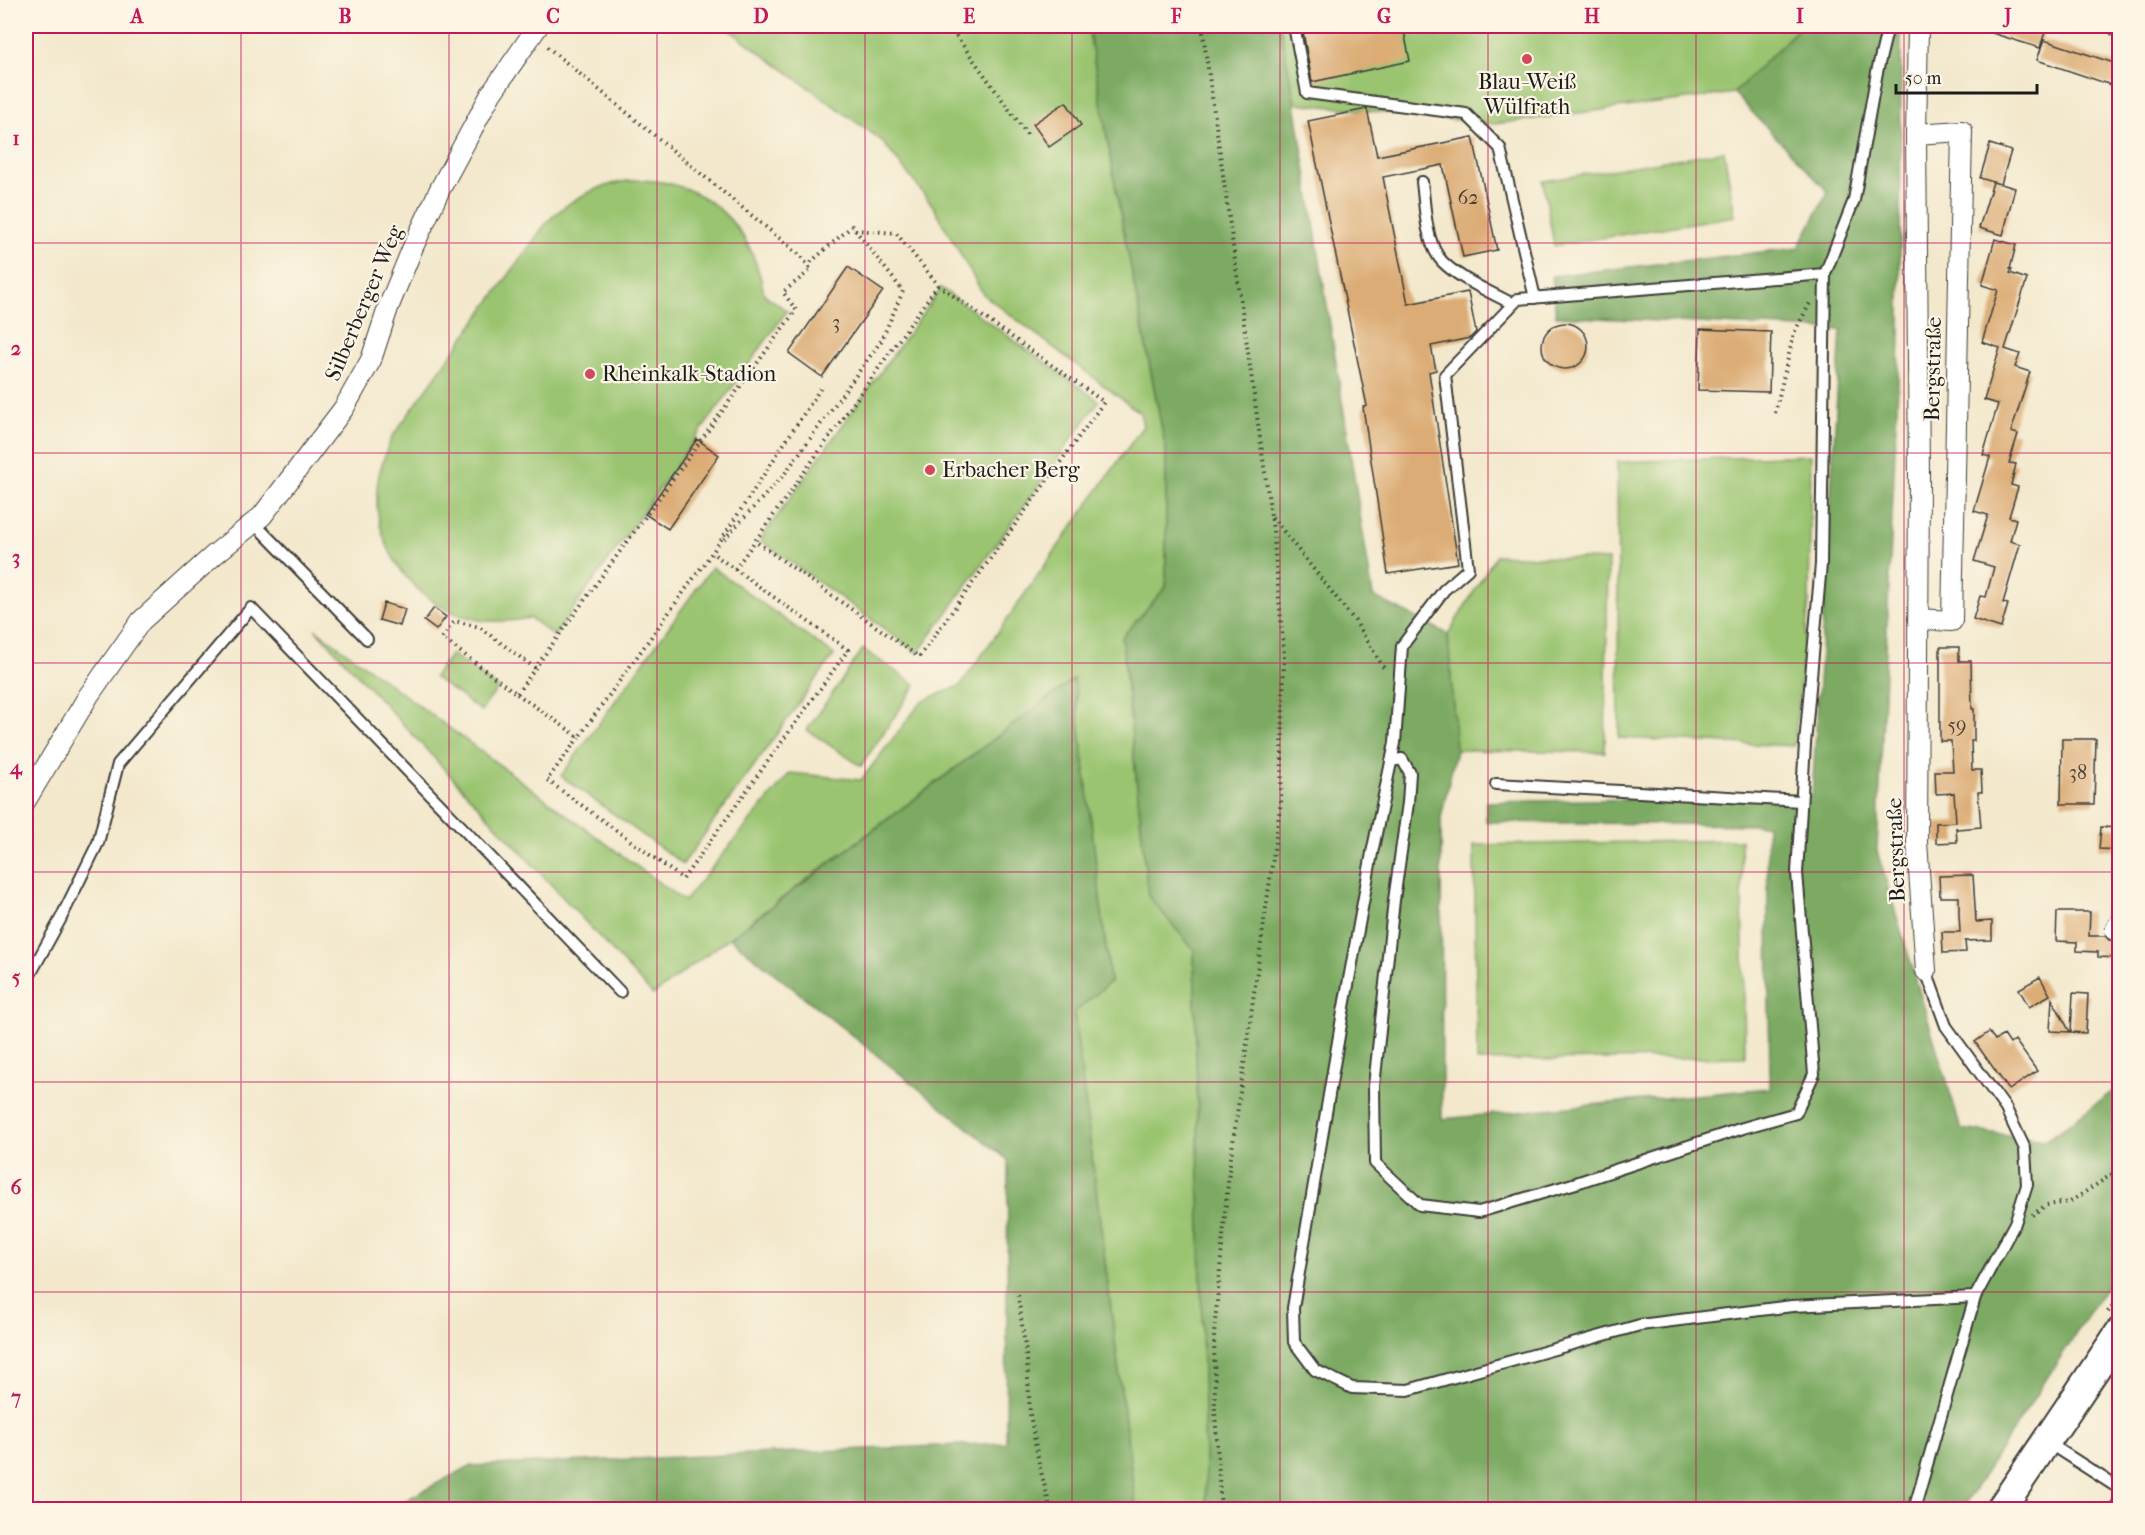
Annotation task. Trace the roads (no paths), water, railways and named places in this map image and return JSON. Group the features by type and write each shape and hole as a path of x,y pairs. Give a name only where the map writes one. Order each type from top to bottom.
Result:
{"street":[{"name":"Bergstraße","path":"1918,26 1916,134 1919,463 1917,842 1926,971"},
{"name":"Silberberger Weg","path":"26,800 89,695 141,621 208,560 262,516 344,408 371,360 388,308 413,247 441,189 491,94 534,30"},
{"name":"Bergstraße","path":"1916,134 1962,131 1952,621 1918,619"},
{"path":"2000,1509 2120,1332"}],"lane":[{"path":"1294,26 1307,93 1467,114 1500,148 1535,298"},
{"path":"1391,761 1402,759 1410,773 1374,1086 1375,1163 1420,1205 1479,1212 1796,1113 1814,1074 1797,873 1821,564 1825,274 1854,200 1877,72 1888,26"},
{"path":"1422,182 1432,242 1441,261 1466,278 1514,304"},
{"path":"1825,274 1518,299 1445,375 1468,569 1444,590 1402,646 1395,743 1342,1018 1293,1308 1294,1342 1316,1370 1352,1388 1408,1390 1640,1325 1792,1306 1975,1297"},
{"path":"254,523 367,639"},
{"path":"26,982 98,843 118,764 251,608 620,992"},
{"path":"1496,784 1801,801"},
{"path":"1914,1509 1975,1297 2015,1223 2027,1185 2025,1149 2006,1109 1946,1026 1926,971"},
{"path":"2046,1441 2120,1489"},
{"path":"2115,1509 2120,1499"}],"place":[{"name":"Blau-Weiß Wülfrath","path":"1527,59"},
{"name":"Rheinkalk-Stadion","path":"590,374"},
{"name":"Erbacher Berg","path":"930,470"}]}
